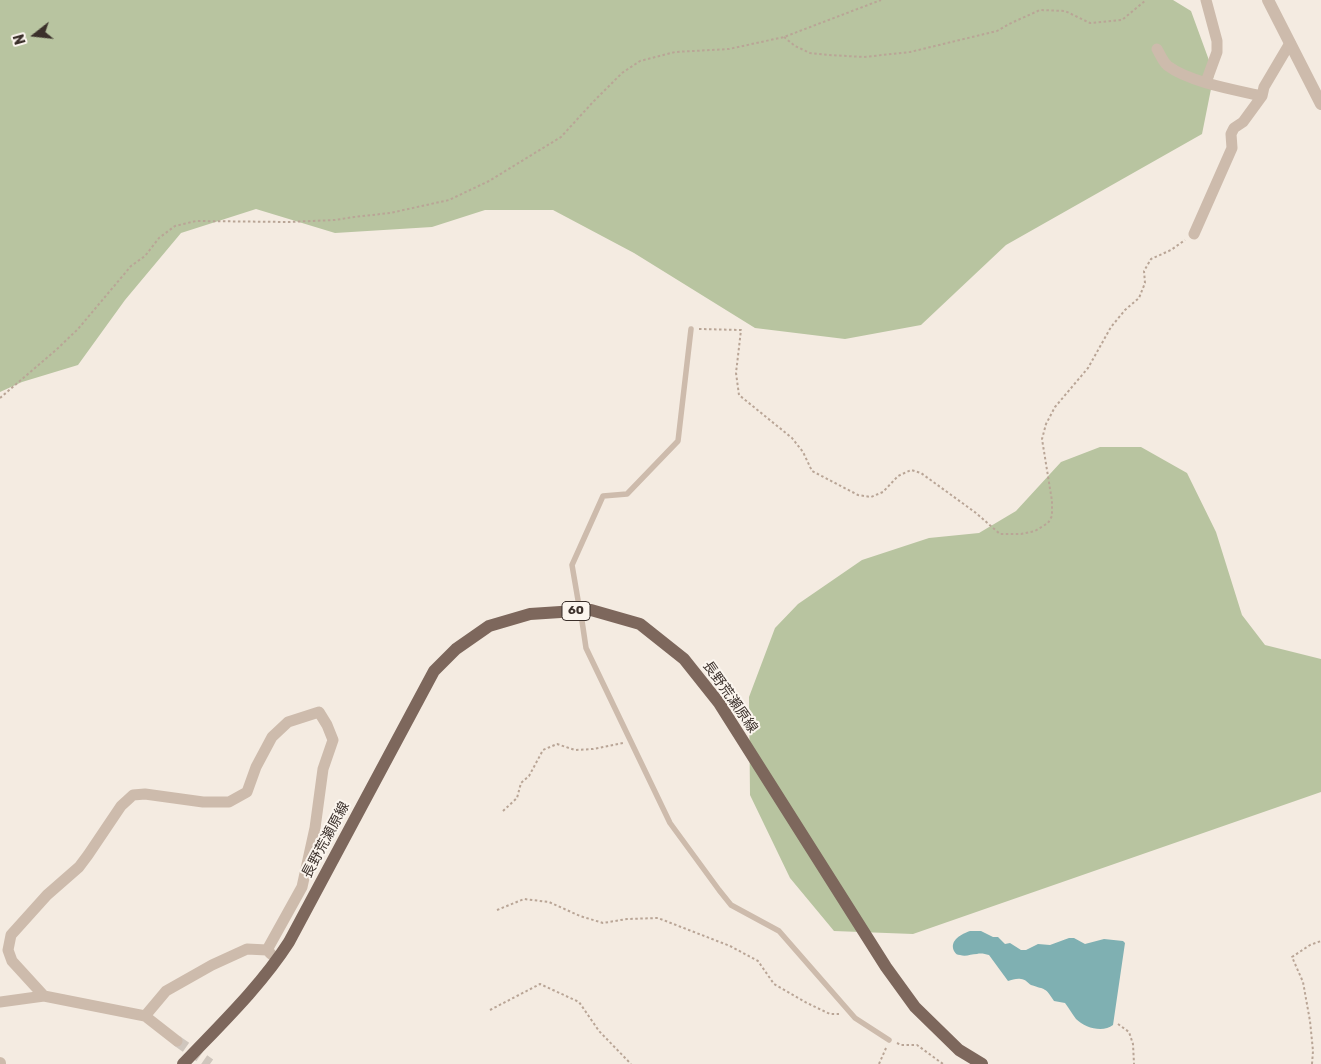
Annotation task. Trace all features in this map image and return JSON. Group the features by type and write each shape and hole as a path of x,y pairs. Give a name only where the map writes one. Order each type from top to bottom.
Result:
{"main road":[{"name":"長野荒瀬原線","path":"183,1064 249,994 289,942 434,671 456,649 489,626 530,614 591,610 640,624 684,659 719,703 886,967 915,1007 960,1050 982,1064"}],"street":[{"path":"1206,0 1217,41 1217,52 1206,82"},
{"path":"1268,0 1321,104"},
{"path":"1194,234 1232,148 1231,134 1234,128 1243,122 1262,96 1264,87 1290,43"},
{"path":"1157,49 1166,65 1181,73 1206,82 1262,96"},
{"path":"44,996 12,961 8,950 11,935 47,895 79,867 121,806 133,796 145,794 203,802 229,802 247,792 256,767 272,737 288,722 319,712 333,740 323,769 314,837 302,887 267,950"},
{"path":"145,1016 166,991 212,965 247,949 267,950 277,960"},
{"path":"0,1002 44,996 145,1016 177,1042"}],"lane":[{"path":"578,600 572,565 603,496 627,494 678,441 691,329"},
{"path":"582,621 586,648 670,823 719,890 731,905 778,931 854,1018 889,1040"}],"path":[{"path":"0,398 78,329 131,266 145,256 160,238 175,226 196,221 288,222 335,220 390,213 449,200 489,181 561,138 622,73 640,61 675,52 728,49 784,37 881,0"},
{"path":"784,37 795,46 810,53 864,57 910,52 997,31 1040,10 1064,11 1090,23 1122,20 1146,0"},
{"path":"691,329 741,330 736,372 739,395 792,438 803,452 812,471 858,495 871,497 882,492 898,476 911,470 921,473 1000,534 1021,534 1035,531 1048,523 1052,516 1052,501 1042,439 1046,424 1055,407 1088,368 1111,327 1124,310 1139,298 1145,284 1144,271 1151,259 1171,250 1194,234"},
{"path":"503,811 517,798 521,783 529,776 543,750 557,744 575,750 593,749 631,741"},
{"path":"496,910 524,899 548,902 580,916 603,923 627,919 658,918 730,946 758,961 774,984 807,1003 830,1014 850,1013"},
{"path":"1312,1064 1313,1051 1302,982 1292,956 1310,945 1321,941"},
{"path":"490,1010 540,984 579,1002 599,1031 631,1064"},
{"path":"1118,1024 1129,1032 1134,1044 1134,1064"},
{"path":"879,1064 889,1040 901,1045 917,1045 943,1064"}],"green space":[{"path":"0,0 1173,0 1191,11 1214,74 1202,134 1006,245 921,325 845,339 755,328 634,253 553,210 485,210 432,227 335,233 256,209 181,233 125,300 78,365 22,382 0,392"},
{"path":"1100,447 1141,447 1187,473 1216,532 1242,615 1265,645 1321,659 1321,792 913,934 834,931 790,878 750,795 749,697 775,628 798,604 862,560 929,538 979,533 1016,511 1061,462"}],"water":[{"path":"970,931 981,931 993,937 998,937 1005,944 1010,943 1021,950 1026,950 1038,944 1050,945 1069,938 1074,938 1085,944 1104,939 1123,941 1125,943 1113,1025 1099,1029 1084,1025 1076,1019 1065,1003 1054,1001 1045,990 1031,985 1022,979 1008,981 989,955 964,956 957,954 954,951 953,944 960,936"}],"tunnel":[{"path":"177,1041 210,1064"}]}
